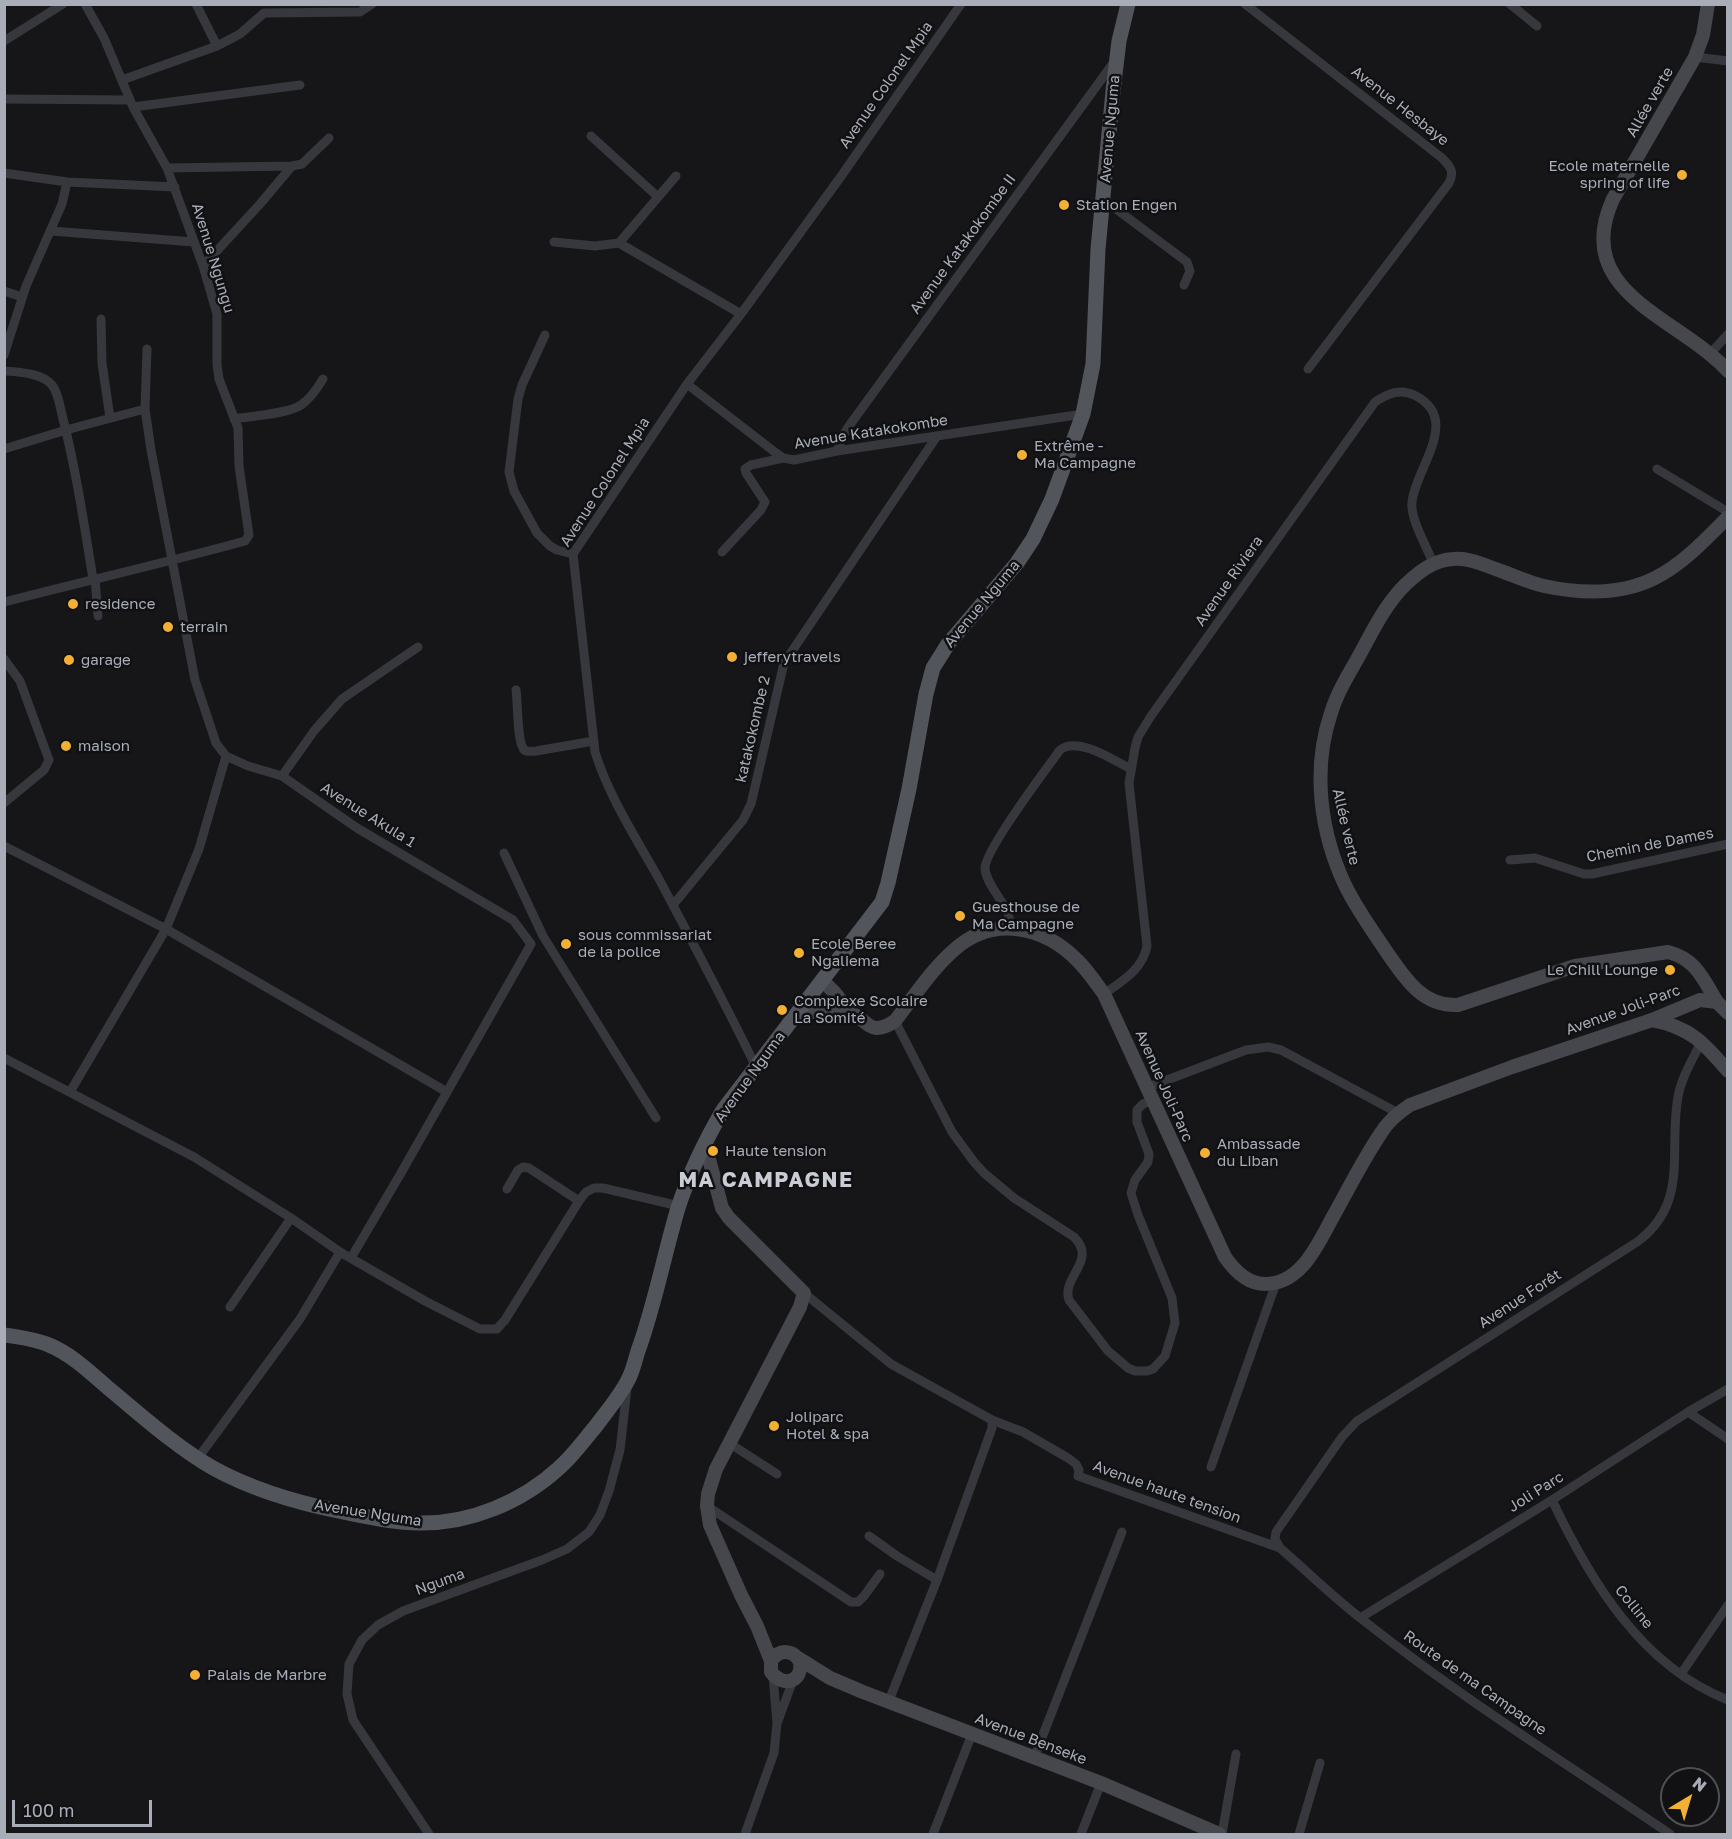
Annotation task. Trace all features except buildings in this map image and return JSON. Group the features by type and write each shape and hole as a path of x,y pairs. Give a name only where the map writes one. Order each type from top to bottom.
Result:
{"main road":[{"name":"Avenue Nguma","path":"4,1335 48,1344 66,1354 158,1429 198,1458 243,1483 294,1501 385,1519 419,1523 451,1521 484,1514 504,1505 559,1469 576,1451 608,1411 628,1380 646,1330 679,1206 705,1144 723,1110 876,910 885,894 933,668 948,644 1017,563 1033,539 1052,499 1083,414 1093,364 1098,249 1117,58 1128,4"}],"street":[{"path":"4,41 63,4"},
{"name":"Avenue Ngungu","path":"85,4 104,38 131,104 175,187 217,314 219,379 239,435 239,466 249,537 245,541 172,561"},
{"path":"196,4 217,46"},
{"path":"122,80 217,46 240,34 262,9 360,12 372,4"},
{"name":"Avenue Colonel Mpia","path":"756,1066 673,905 608,787 595,752 573,554 687,384 842,176 961,4"},
{"name":"Avenue Hesbaye","path":"1245,4 1442,158 1452,171 1449,183 1308,369"},
{"path":"1510,4 1537,26"},
{"name":"Allée verte","path":"1708,4 1703,35 1695,57 1613,200 1606,216 1602,245 1609,268 1617,282 1631,296 1710,354 1728,371"},
{"path":"1695,57 1728,61"},
{"name":"Avenue Katakokombe II","path":"837,451 849,426 1117,58"},
{"path":"4,99 131,104 300,85"},
{"path":"591,136 658,196"},
{"path":"166,168 292,166 302,164 329,138"},
{"path":"202,266 292,166"},
{"path":"4,173 67,182 175,187"},
{"path":"619,243 676,176"},
{"path":"4,355 22,297 62,204 67,182"},
{"path":"1104,200 1186,262 1190,271 1184,285"},
{"path":"51,231 194,242"},
{"path":"554,242 595,246 619,243 741,314"},
{"path":"4,291 22,297"},
{"path":"101,320 102,363 110,418"},
{"path":"1710,354 1728,334"},
{"path":"545,335 518,399 509,472 514,491 537,533 550,546 573,554"},
{"path":"70,1092 166,929 199,849 226,756 216,743 195,680 145,409 147,349"},
{"path":"4,371 25,373 50,382 55,389 66,430 94,578 98,616"},
{"path":"234,419 291,410 300,406 311,397 323,379"},
{"name":"Avenue Katakokombe","path":"687,384 783,458 794,460 837,451 1083,414"},
{"name":"Avenue Riviera","path":"1104,994 1127,978 1140,964 1147,946 1130,783 1138,737 1375,402 1398,392 1414,395 1425,402 1435,420 1434,440 1412,502 1414,520 1433,563"},
{"path":"4,449 145,409"},
{"name":"katakokombe 2","path":"673,905 743,820 752,804 784,663 938,436"},
{"path":"722,552 761,510 765,502 746,473 746,469 751,465 783,458"},
{"path":"1657,469 1728,512"},
{"path":"1433,563 1454,558 1472,561 1542,586 1579,592 1612,591 1643,583 1662,573 1703,542 1728,517"},
{"path":"4,602 94,578 172,561"},
{"name":"Allée verte","path":"1433,563 1400,591 1362,650 1339,692 1321,751 1321,805 1335,861 1350,895 1380,943 1413,987 1441,1005 1468,1003 1575,966 1668,952 1681,955 1692,963 1717,1002 1728,1013"},
{"path":"282,776 314,731 342,699 418,647"},
{"path":"4,659 20,681 49,760 44,770 4,803"},
{"path":"516,690 520,736 526,751 594,741"},
{"path":"1010,928 1009,916 1005,907 986,875 986,862 1002,833 1060,750 1064,746 1084,746 1131,769"},
{"name":"Avenue Akula 1","path":"226,756 248,766 282,776 357,828 513,920 531,944"},
{"name":"Chemin de Dames","path":"1510,860 1535,858 1584,874 1592,874 1728,844"},
{"path":"4,846 166,929 447,1092"},
{"path":"504,854 543,936 656,1118"},
{"name":"Avenue Joli-Parc","path":"895,1021 942,962 963,942 979,934 1000,928 1030,931 1066,951 1079,962 1104,994 1225,1257 1232,1267 1246,1278 1261,1284 1276,1283 1288,1278 1303,1265 1380,1133 1398,1113 1410,1105 1652,1020 1700,1000 1717,1002"},
{"path":"351,1258 531,944 543,936"},
{"path":"822,980 850,1012 873,1028 886,1027 895,1021 952,1132 974,1162 1014,1198 1074,1237 1081,1246 1082,1258 1068,1287 1069,1300 1108,1351 1128,1368 1136,1371 1153,1369 1165,1356 1175,1323 1172,1298 1131,1193 1135,1180 1148,1162 1149,1154 1137,1122 1137,1110 1149,1094 1246,1050 1268,1047 1281,1050 1398,1113"},
{"path":"795,1017 812,1011 828,1009 850,1012"},
{"path":"1652,1020 1669,1023 1701,1042 1728,1071"},
{"name":"Avenue Forêt","path":"1278,1543 1276,1532 1349,1428 1357,1421 1637,1242 1653,1228 1665,1211 1673,1181 1678,1094 1701,1042"},
{"path":"4,1058 194,1157 340,1252 425,1301 480,1329 497,1329 506,1320 586,1192 594,1188 603,1188 679,1206"},
{"path":"705,1144 722,1208 729,1218 804,1293 800,1307 729,1443 712,1481 707,1506 713,1533 771,1661"},
{"path":"507,1188 518,1170 523,1167 529,1168 579,1201"},
{"path":"230,1307 291,1218"},
{"path":"198,1458 300,1319 340,1252"},
{"path":"1211,1467 1276,1283"},
{"name":"Avenue haute tension","path":"804,1293 891,1364 988,1417 1023,1432 1068,1458 1076,1464 1079,1470 1078,1476 1278,1543"},
{"name":"Nguma","path":"429,1834 353,1720 347,1695 349,1665 362,1640 378,1624 403,1611 542,1560 567,1548 589,1532 600,1515 620,1450 628,1380"},
{"name":"Joli Parc","path":"1360,1618 1728,1389"},
{"path":"1688,1412 1728,1439"},
{"path":"888,1703 937,1580 992,1428 988,1417"},
{"path":"729,1443 777,1474"},
{"name":"Colline","path":"1552,1500 1592,1575 1609,1601 1640,1639 1681,1674 1708,1691 1728,1700"},
{"path":"707,1506 851,1602 858,1602 880,1574"},
{"path":"1034,1758 1122,1532"},
{"path":"869,1536 937,1580"},
{"name":"Route de ma Campagne","path":"1278,1543 1360,1618 1421,1665 1670,1834"},
{"path":"1681,1674 1728,1605"},
{"path":"757,1626 794,1655 830,1678"},
{"path":"745,1834 770,1766 777,1723 801,1666 794,1655 781,1652 773,1657 770,1669 773,1676 777,1723"},
{"path":"773,1676 786,1682 796,1677 830,1678"},
{"name":"Avenue Benseke","path":"830,1678 888,1703 1101,1783 1220,1834"},
{"path":"933,1834 972,1734"},
{"path":"1220,1834 1236,1754"},
{"path":"1299,1834 1320,1763"},
{"path":"1081,1834 1101,1783"}],"place":[{"name":"Ecole maternelle spring of life","path":"1682,175"},
{"name":"Station Engen","path":"1064,205"},
{"name":"Extrême - Ma Campagne","path":"1022,455"},
{"name":"residence","path":"73,604"},
{"name":"terrain","path":"168,627"},
{"name":"jefferytravels","path":"732,657"},
{"name":"garage","path":"69,660"},
{"name":"maison","path":"66,746"},
{"name":"Guesthouse de Ma Campagne","path":"960,916"},
{"name":"sous commissariat de la police","path":"566,944"},
{"name":"Ecole Beree Ngaliema","path":"799,953"},
{"name":"Le Chill Lounge","path":"1670,970"},
{"name":"Complexe Scolaire La Somité","path":"782,1010"},
{"name":"Haute tension","path":"713,1151"},
{"name":"Ambassade du Liban","path":"1205,1153"},
{"name":"Joliparc Hotel & spa","path":"774,1426"},
{"name":"Palais de Marbre","path":"195,1675"}],"district":[{"name":"MA CAMPAGNE","path":"766,1180"}]}
